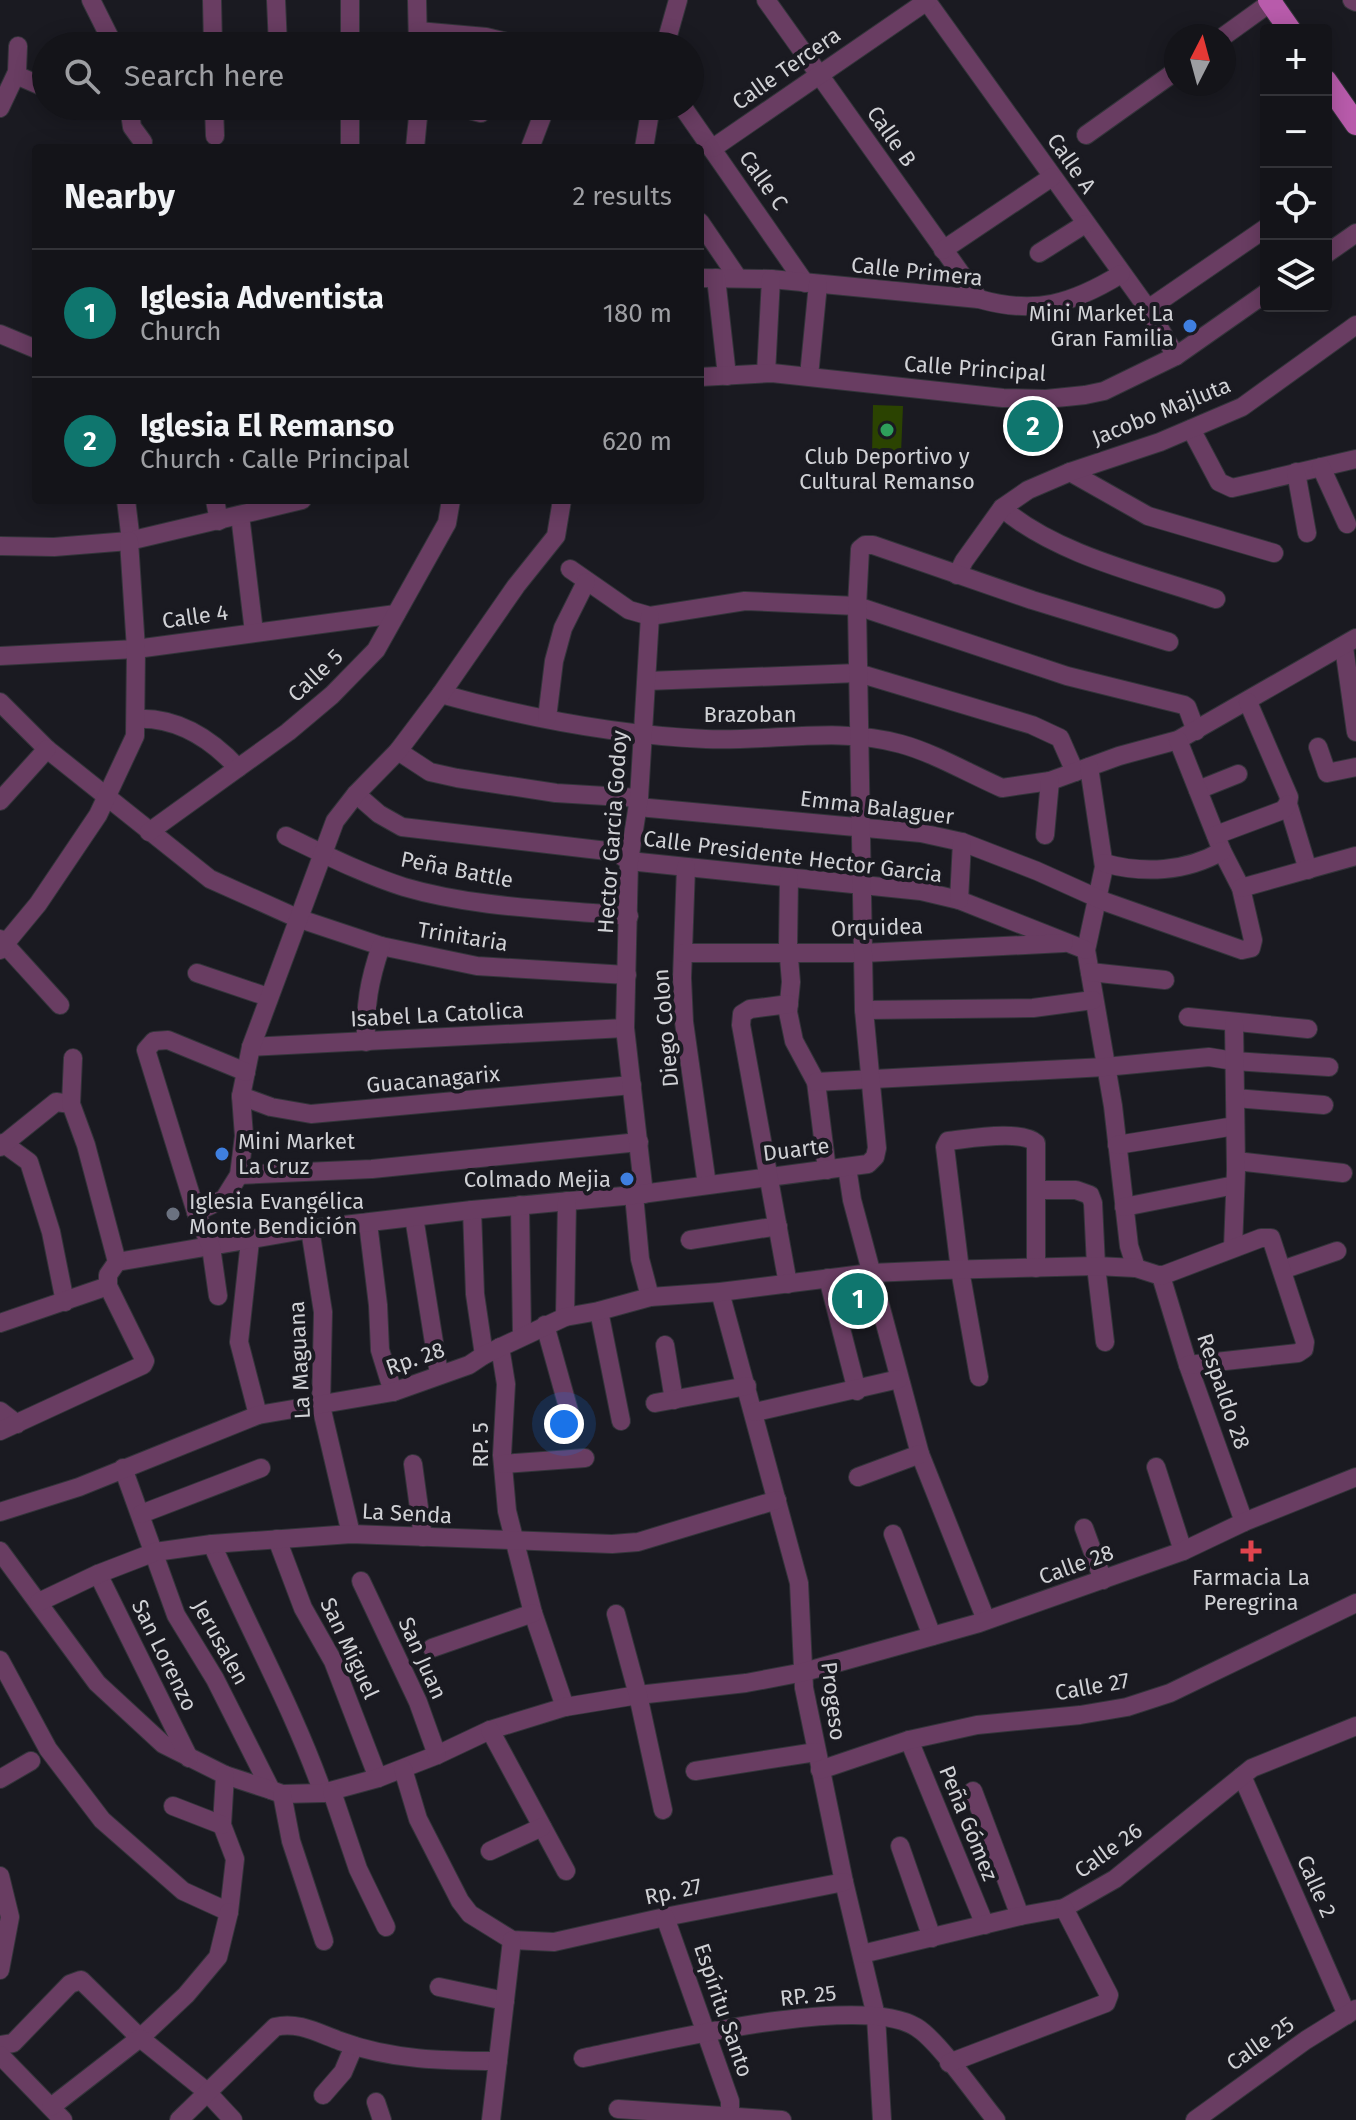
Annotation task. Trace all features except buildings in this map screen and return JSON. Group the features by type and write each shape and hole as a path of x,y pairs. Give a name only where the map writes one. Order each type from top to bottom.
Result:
{"main road":[{"path":"1271,1 1286,24"},
{"path":"1332,90 1356,124"}],"street":[{"path":"91,0 107,32"},
{"path":"212,0 213,32"},
{"path":"276,0 277,32"},
{"path":"350,0 350,32"},
{"path":"417,0 418,32"},
{"path":"669,32 678,0"},
{"name":"Calle B","path":"766,0 979,299"},
{"name":"Calle Tercera","path":"713,148 927,1"},
{"name":"Calle A","path":"927,1 1148,309 1176,356"},
{"path":"1236,27 1271,1"},
{"path":"0,108 16,75 18,46"},
{"path":"16,75 32,82"},
{"path":"1086,135 1164,80"},
{"path":"131,120 132,127 143,142"},
{"path":"214,120 215,136"},
{"path":"350,120 350,144"},
{"path":"415,144 418,120"},
{"path":"532,144 541,120"},
{"path":"646,144 649,120"},
{"name":"Calle C","path":"692,120 812,284"},
{"path":"943,250 1052,177"},
{"path":"1039,253 1085,224"},
{"path":"704,228 738,278"},
{"path":"1148,309 1260,232"},
{"path":"1332,250 1356,233"},
{"name":"Calle Primera","path":"708,278 771,279 979,299 1000,305 1063,303 1090,293 1121,274"},
{"path":"708,278 727,376"},
{"path":"766,373 771,279"},
{"path":"809,376 812,284"},
{"name":"Calle Principal","path":"704,377 766,373 1046,399 1104,391 1176,356 1260,297"},
{"name":"Jacobo Majluta","path":"957,575 1002,508 1028,490 1242,407 1356,325"},
{"path":"0,334 32,347"},
{"path":"1191,429 1219,482 1232,488 1356,459"},
{"path":"1321,467 1347,524"},
{"path":"1070,472 1148,516 1274,553"},
{"path":"1296,472 1307,533"},
{"path":"60,1005 2,945 38,904 106,798 135,736 136,649 126,504"},
{"path":"216,504 219,521"},
{"path":"0,546 54,547 130,541 285,504"},
{"name":"Calle 5","path":"149,832 288,732 332,695 376,650 447,523 450,504"},
{"path":"196,1212 224,1199 239,1175 244,1136 241,1096 251,1047 335,821 356,794 398,751 516,586 556,536 561,504"},
{"path":"1002,508 1015,519 1072,550 1216,599"},
{"path":"240,515 254,632"},
{"name":"Duarte","path":"117,1262 310,1229 639,1194 868,1164 875,1157 877,1148 864,1010 858,736 860,549 873,545 957,575"},
{"path":"570,569 629,610 650,616 745,601 857,606 1067,676 1184,705 1196,731"},
{"path":"957,575 1169,642"},
{"path":"547,718 554,661 563,628 586,582"},
{"name":"Calle 4","path":"0,656 136,649 396,614"},
{"name":"Hector Garcia Godoy","path":"650,616 638,803 629,861 625,1028 639,1142 640,1259 650,1297"},
{"path":"1350,642 1356,732"},
{"name":"Brazoban","path":"441,694 500,711 643,733 708,739 858,736 902,744 1002,788 1050,781 1178,740 1350,642"},
{"path":"647,681 858,673 1032,725 1060,738 1082,770 1104,863 1099,898 1079,946 1090,972 1113,1106 1129,1246 1136,1268"},
{"path":"1248,702 1289,797 1288,804 1308,870"},
{"name":"Trinitaria","path":"2,710 106,798 210,879 297,918 381,946 477,966 627,975"},
{"path":"136,719 150,718 192,732 212,743 238,768"},
{"path":"1178,740 1219,843 1241,888 1356,856"},
{"path":"1318,747 1327,773 1356,767"},
{"path":"0,801 47,749"},
{"name":"Emma Balaguer","path":"398,751 430,772 457,778 638,803 921,833 962,842 1099,898 1242,950 1251,948 1253,940 1241,888"},
{"path":"1198,790 1238,774"},
{"path":"1045,835 1050,781"},
{"name":"Calle Presidente Hector Garcia","path":"356,794 379,814 402,827 616,852 629,861 921,891 959,900 1079,946"},
{"path":"1104,863 1129,870 1173,868 1283,810 1288,804"},
{"name":"Peña Battle","path":"286,836 404,887 474,902 629,916"},
{"path":"959,900 962,842"},
{"name":"Diego Colon","path":"686,867 684,1022 707,1185"},
{"path":"789,877 791,982 788,1012 794,1041 816,1082 827,1170"},
{"path":"366,1042 365,1004 381,946"},
{"name":"Orquidea","path":"683,953 864,953 1079,946"},
{"path":"1090,972 1165,980"},
{"path":"197,973 268,997"},
{"path":"864,1010 1033,1008 1093,1000"},
{"path":"788,1284 741,1025 742,1014 750,1009 789,1004"},
{"path":"1188,1017 1308,1029"},
{"path":"1233,1248 1236,1161 1234,1022"},
{"name":"Isabel La Catolica","path":"251,1047 625,1028"},
{"path":"218,1296 211,1247 196,1212 146,1050 154,1041 168,1040 246,1072"},
{"path":"816,1082 1105,1067 1209,1057 1329,1067"},
{"path":"0,1411 8,1428 143,1365 144,1357 108,1286 108,1275 117,1262 86,1145 71,1104 73,1058"},
{"name":"Guacanagarix","path":"241,1096 271,1107 311,1114 632,1085"},
{"path":"1235,1098 1324,1105"},
{"path":"65,1302 51,1232 29,1162 2,1145 56,1102 71,1104"},
{"path":"1117,1145 1235,1126"},
{"path":"979,1377 960,1270 945,1143 991,1136 1028,1137 1036,1143 1036,1268"},
{"path":"239,1175 372,1169 639,1142"},
{"path":"1236,1161 1343,1173"},
{"path":"847,1167 852,1200 920,1454 986,1620"},
{"path":"1124,1207 1235,1185"},
{"path":"1036,1190 1076,1190 1090,1195 1105,1342"},
{"path":"565,1317 567,1201"},
{"path":"520,1205 522,1336"},
{"name":"RP. 5","path":"472,1210 475,1294 492,1351 506,1384 503,1464 507,1511 533,1613 565,1707"},
{"path":"414,1217 439,1374"},
{"path":"368,1223 380,1350 393,1392"},
{"path":"690,1240 778,1226"},
{"name":"La Maguana","path":"310,1229 323,1312 321,1406 351,1534"},
{"path":"1161,1276 1261,1238 1271,1238 1305,1342 1304,1349 1298,1353 1188,1365"},
{"path":"250,1241 239,1342 258,1415"},
{"path":"1282,1270 1337,1251"},
{"name":"Rp. 28","path":"0,1512 79,1487 258,1415 393,1392 469,1365 565,1317 650,1297 720,1292 871,1273 1096,1266 1136,1268 1161,1276"},
{"name":"Respaldo 28","path":"1161,1276 1188,1365 1244,1522"},
{"path":"828,1278 857,1391"},
{"path":"0,1323 108,1286"},
{"name":"Progeso","path":"720,1292 799,1583 804,1688 844,1882 876,2016 882,2120"},
{"path":"599,1311 621,1421"},
{"path":"545,1325 571,1418"},
{"path":"665,1345 664,1402 747,1386"},
{"path":"755,1412 899,1379"},
{"path":"858,1477 920,1454"},
{"path":"503,1464 585,1458"},
{"path":"413,1464 423,1537"},
{"path":"1156,1467 1183,1551"},
{"name":"Jerusalen","path":"123,1468 176,1615 215,1679 276,1792 324,1941"},
{"path":"141,1514 261,1468"},
{"name":"Calle 28","path":"0,1551 97,1683 163,1744 225,1775 276,1792 328,1793 403,1769 490,1730 565,1707 746,1683 804,1672 986,1620 1183,1551 1244,1522 1356,1477"},
{"name":"La Senda","path":"39,1602 155,1552 212,1544 351,1534 513,1542 638,1542 777,1500"},
{"path":"1084,1528 1103,1580"},
{"path":"893,1534 932,1636"},
{"name":"San Miguel","path":"277,1539 303,1608 333,1661 378,1778"},
{"path":"212,1544 240,1611 328,1793 358,1869 386,1927"},
{"name":"San Lorenzo","path":"98,1574 189,1758"},
{"name":"San Juan","path":"361,1581 418,1702 437,1755"},
{"name":"Calle 27","path":"695,1771 818,1761 977,1725 1127,1707 1170,1693 1356,1603"},
{"path":"432,1648 533,1613"},
{"path":"616,1614 638,1695 663,1810"},
{"path":"0,1660 48,1749 102,1820 183,1891 229,1912"},
{"name":"Calle 26","path":"862,1954 1064,1908 1115,1879 1252,1768 1356,1726"},
{"path":"490,1730 566,1871"},
{"name":"Peña Gómez","path":"909,1740 985,1925"},
{"path":"0,1779 31,1761"},
{"path":"403,1769 418,1819 460,1901 470,1914 512,1940 491,2120"},
{"path":"0,2055 57,2114 186,1995 218,1957 229,1912 235,1859 222,1825 225,1775"},
{"name":"Calle 2","path":"1242,1776 1351,2012"},
{"path":"973,1791 1020,1916"},
{"path":"173,1806 222,1825"},
{"path":"490,1851 542,1827"},
{"path":"900,1846 932,1938"},
{"path":"0,1876 10,1917 0,1970"},
{"name":"Rp. 27","path":"512,1940 554,1942 844,1882"},
{"path":"949,2063 1106,2003 1109,1995 1064,1908"},
{"name":"Espíritu Santo","path":"665,1917 730,2101 730,2118"},
{"path":"0,2045 13,2043 70,1984 81,1980 140,2038 206,2091 233,2120"},
{"path":"439,1987 505,2001"},
{"name":"Calle 25","path":"1195,2120 1306,2040 1351,2012"},
{"name":"RP. 25","path":"583,2058 706,2033 835,2014 876,2016 914,2025 929,2037 996,2120"},
{"path":"179,2120 275,2027 287,2023 354,2046 423,2061 498,2061"},
{"path":"323,2095 343,2072 354,2046"},
{"path":"618,2109 782,2120"}],"green space":[{"name":"Club Deportivo y Cultural Remanso","path":"873,405 903,406 901,454 872,454"}],"place":[{"name":"Mini Market La Gran Familia","path":"1190,326"},
{"name":"Iglesia El Remanso","path":"1033,426"},
{"name":"Club Deportivo y Cultural Remanso","path":"887,430"},
{"name":"Mini Market La Cruz","path":"222,1154"},
{"name":"Colmado Mejia","path":"627,1179"},
{"name":"Iglesia Evangélica Monte Bendición","path":"173,1214"},
{"name":"Iglesia Adventista","path":"858,1299"},
{"name":"Farmacia La Peregrina","path":"1251,1551"}]}
